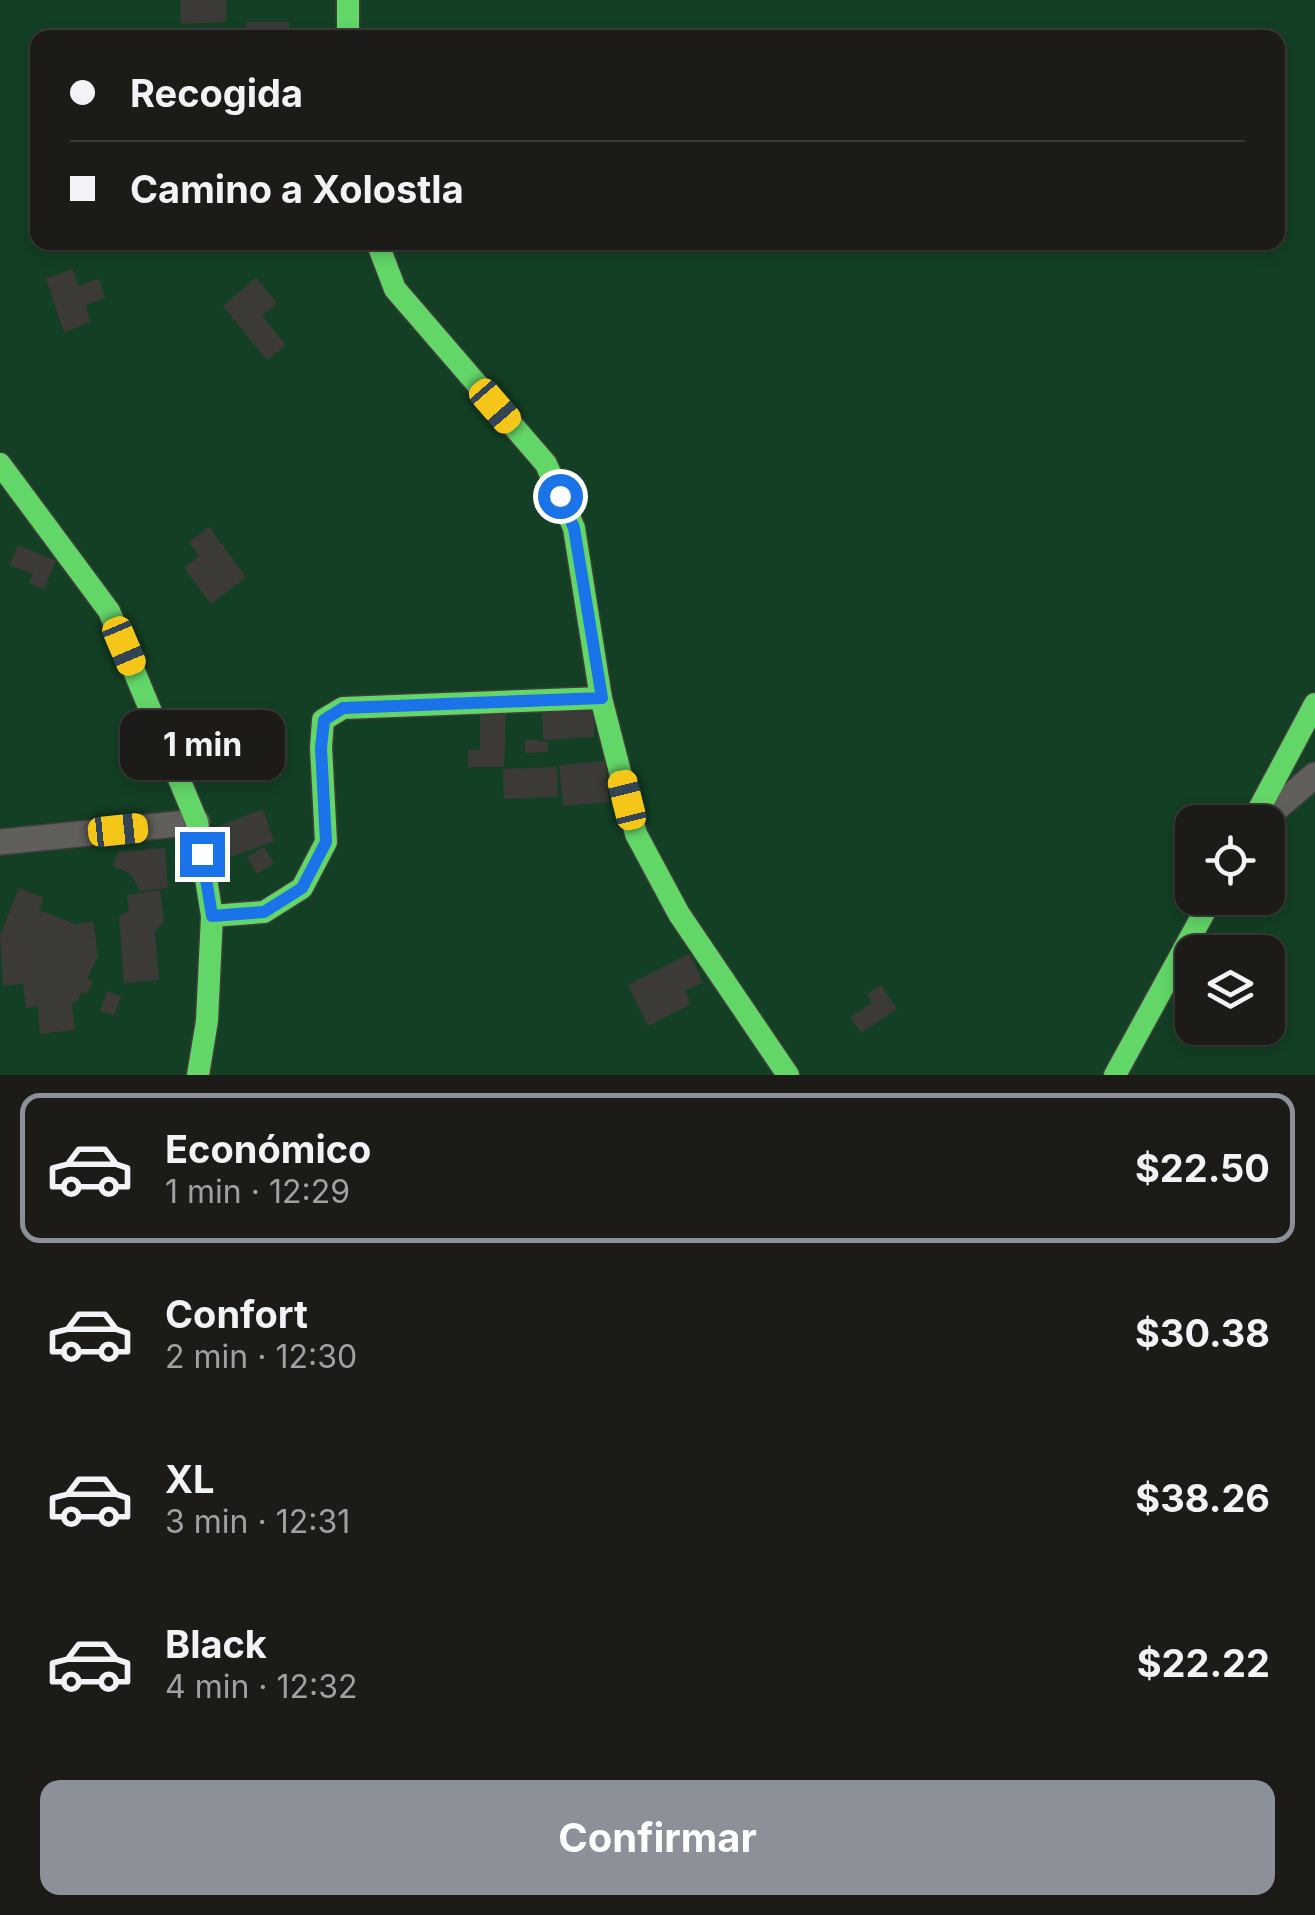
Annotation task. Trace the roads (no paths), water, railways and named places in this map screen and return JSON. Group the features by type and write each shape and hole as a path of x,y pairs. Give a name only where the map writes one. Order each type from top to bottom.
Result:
{"street":[{"path":"348,0 348,30"},
{"path":"380,250 394,289 546,464 574,528 602,698 636,834 678,914 788,1075"},
{"path":"0,464 109,610 197,822 212,916 207,1021 198,1075"},
{"path":"212,916 264,912 302,888 326,842 321,748 324,720 343,708 602,698"},
{"path":"1264,805 1315,704"},
{"path":"1277,805 1315,775"},
{"path":"0,842 197,822"},
{"path":"1115,1075 1203,915"}]}
